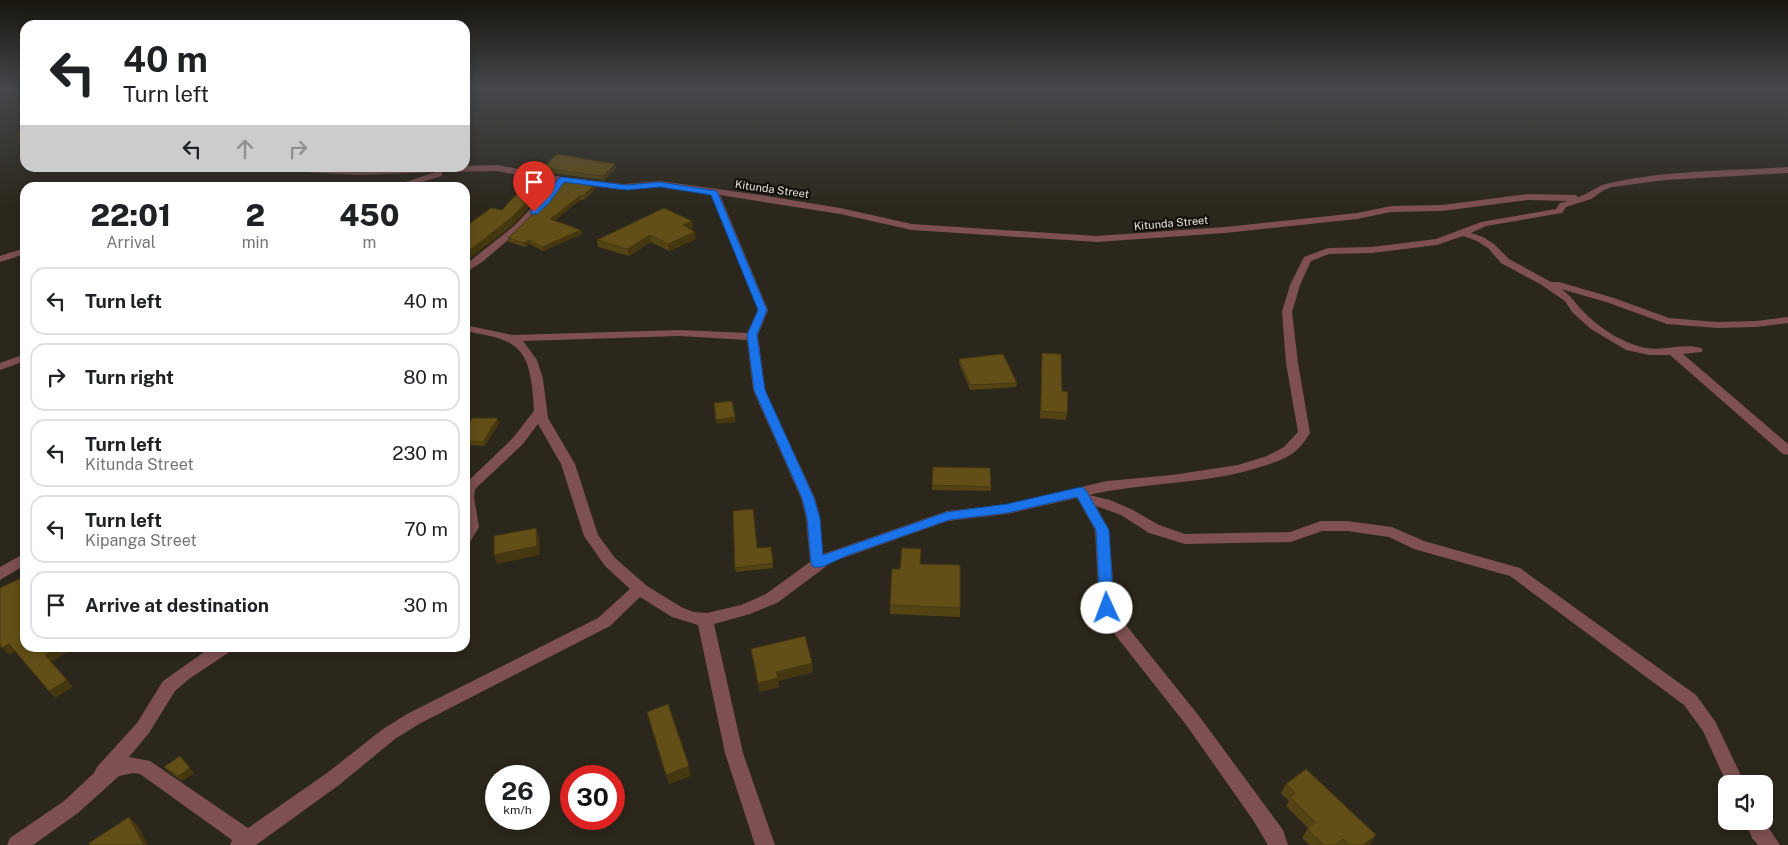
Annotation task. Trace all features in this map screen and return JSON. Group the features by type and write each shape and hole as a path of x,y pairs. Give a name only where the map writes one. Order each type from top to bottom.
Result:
{"street":[{"name":"Kitunda Street","path":"470,169 497,168 562,180 626,187 660,184 840,211 912,227 1097,239 1225,230 1357,216 1391,209 1442,208 1527,197 1582,199"},
{"path":"510,338 521,344 535,367 538,375 541,412 548,430 569,465 590,536 598,548 640,588 684,616 705,620 765,602 779,594 817,563 842,552 870,544 947,516 1007,509 1239,469 1272,459 1289,450 1304,433 1292,363 1287,312 1295,285 1307,258 1328,251 1372,250 1412,246 1450,238 1484,224 1559,212 1563,205 1582,199 1601,188 1676,176 1788,170"},
{"path":"412,182 448,172"},
{"path":"470,266 512,234 546,201 562,180"},
{"path":"715,193 763,310 752,337 759,390 808,498 813,518 817,563"},
{"path":"1463,233 1487,243 1505,261 1538,278 1569,299 1576,310 1595,327 1630,348 1640,352 1697,350"},
{"path":"0,260 20,253"},
{"path":"1538,278 1667,321 1717,325 1756,324 1788,320"},
{"path":"470,329 510,338 680,333 752,337"},
{"path":"1672,351 1788,451"},
{"path":"0,367 20,359"},
{"path":"470,487 517,442 541,412"},
{"path":"1083,495 1126,512 1154,529 1185,539 1291,537 1321,526 1347,526 1392,532 1419,545 1515,572 1690,700 1709,726 1732,775"},
{"path":"1083,495 1102,530 1107,608 1111,618 1193,721 1276,837 1278,845"},
{"path":"470,514 472,526 470,529"},
{"path":"0,574 20,561"},
{"path":"95,782 104,775 130,764 144,767 243,842 333,779 388,734 604,622 640,588"},
{"path":"705,620 734,753 765,845"},
{"path":"18,845 73,805 143,728 169,686 183,674 216,652"},
{"path":"1758,830 1770,845"}],"building":[{"path":"557,154 615,164 603,176 543,168"},
{"path":"535,174 551,177 511,218 470,250 470,223 491,208 502,210"},
{"path":"564,181 594,185 583,196 580,196 550,219 581,230 542,247 529,240 524,243 508,238 520,227"},
{"path":"664,208 692,221 683,225 695,232 668,244 650,235 627,249 597,240"},
{"path":"1042,353 1061,354 1062,391 1068,392 1067,413 1041,411"},
{"path":"1003,354 1017,383 970,385 959,359"},
{"path":"732,401 735,417 716,420 714,403"},
{"path":"472,418 498,418 483,442 470,441 470,421"},
{"path":"933,467 990,468 991,487 932,485"},
{"path":"753,509 757,548 771,547 773,563 735,568 733,511"},
{"path":"536,528 537,546 494,555 494,536"},
{"path":"902,548 921,549 920,564 960,565 960,608 890,605 892,569 900,569"},
{"path":"20,578 20,652 50,652 45,655 67,680 49,691 9,644 2,648 0,645 0,588"},
{"path":"805,636 812,663 776,672 778,678 758,683 751,649"},
{"path":"668,704 689,766 666,775 647,712"},
{"path":"180,756 190,768 178,776 164,767"},
{"path":"1306,769 1376,835 1363,845 1349,845 1343,839 1336,845 1324,845 1307,829 1315,822 1290,797 1295,793 1286,784"},
{"path":"129,817 144,845 90,845 89,843"}],"route":[{"path":"534,212 546,201 562,180 626,187 660,184 715,193 733,241 763,310 752,335 756,377 759,390 808,498 813,518 817,563 842,552 870,544 947,516 1007,509 1081,492 1102,530 1105,548 1107,608"}]}
